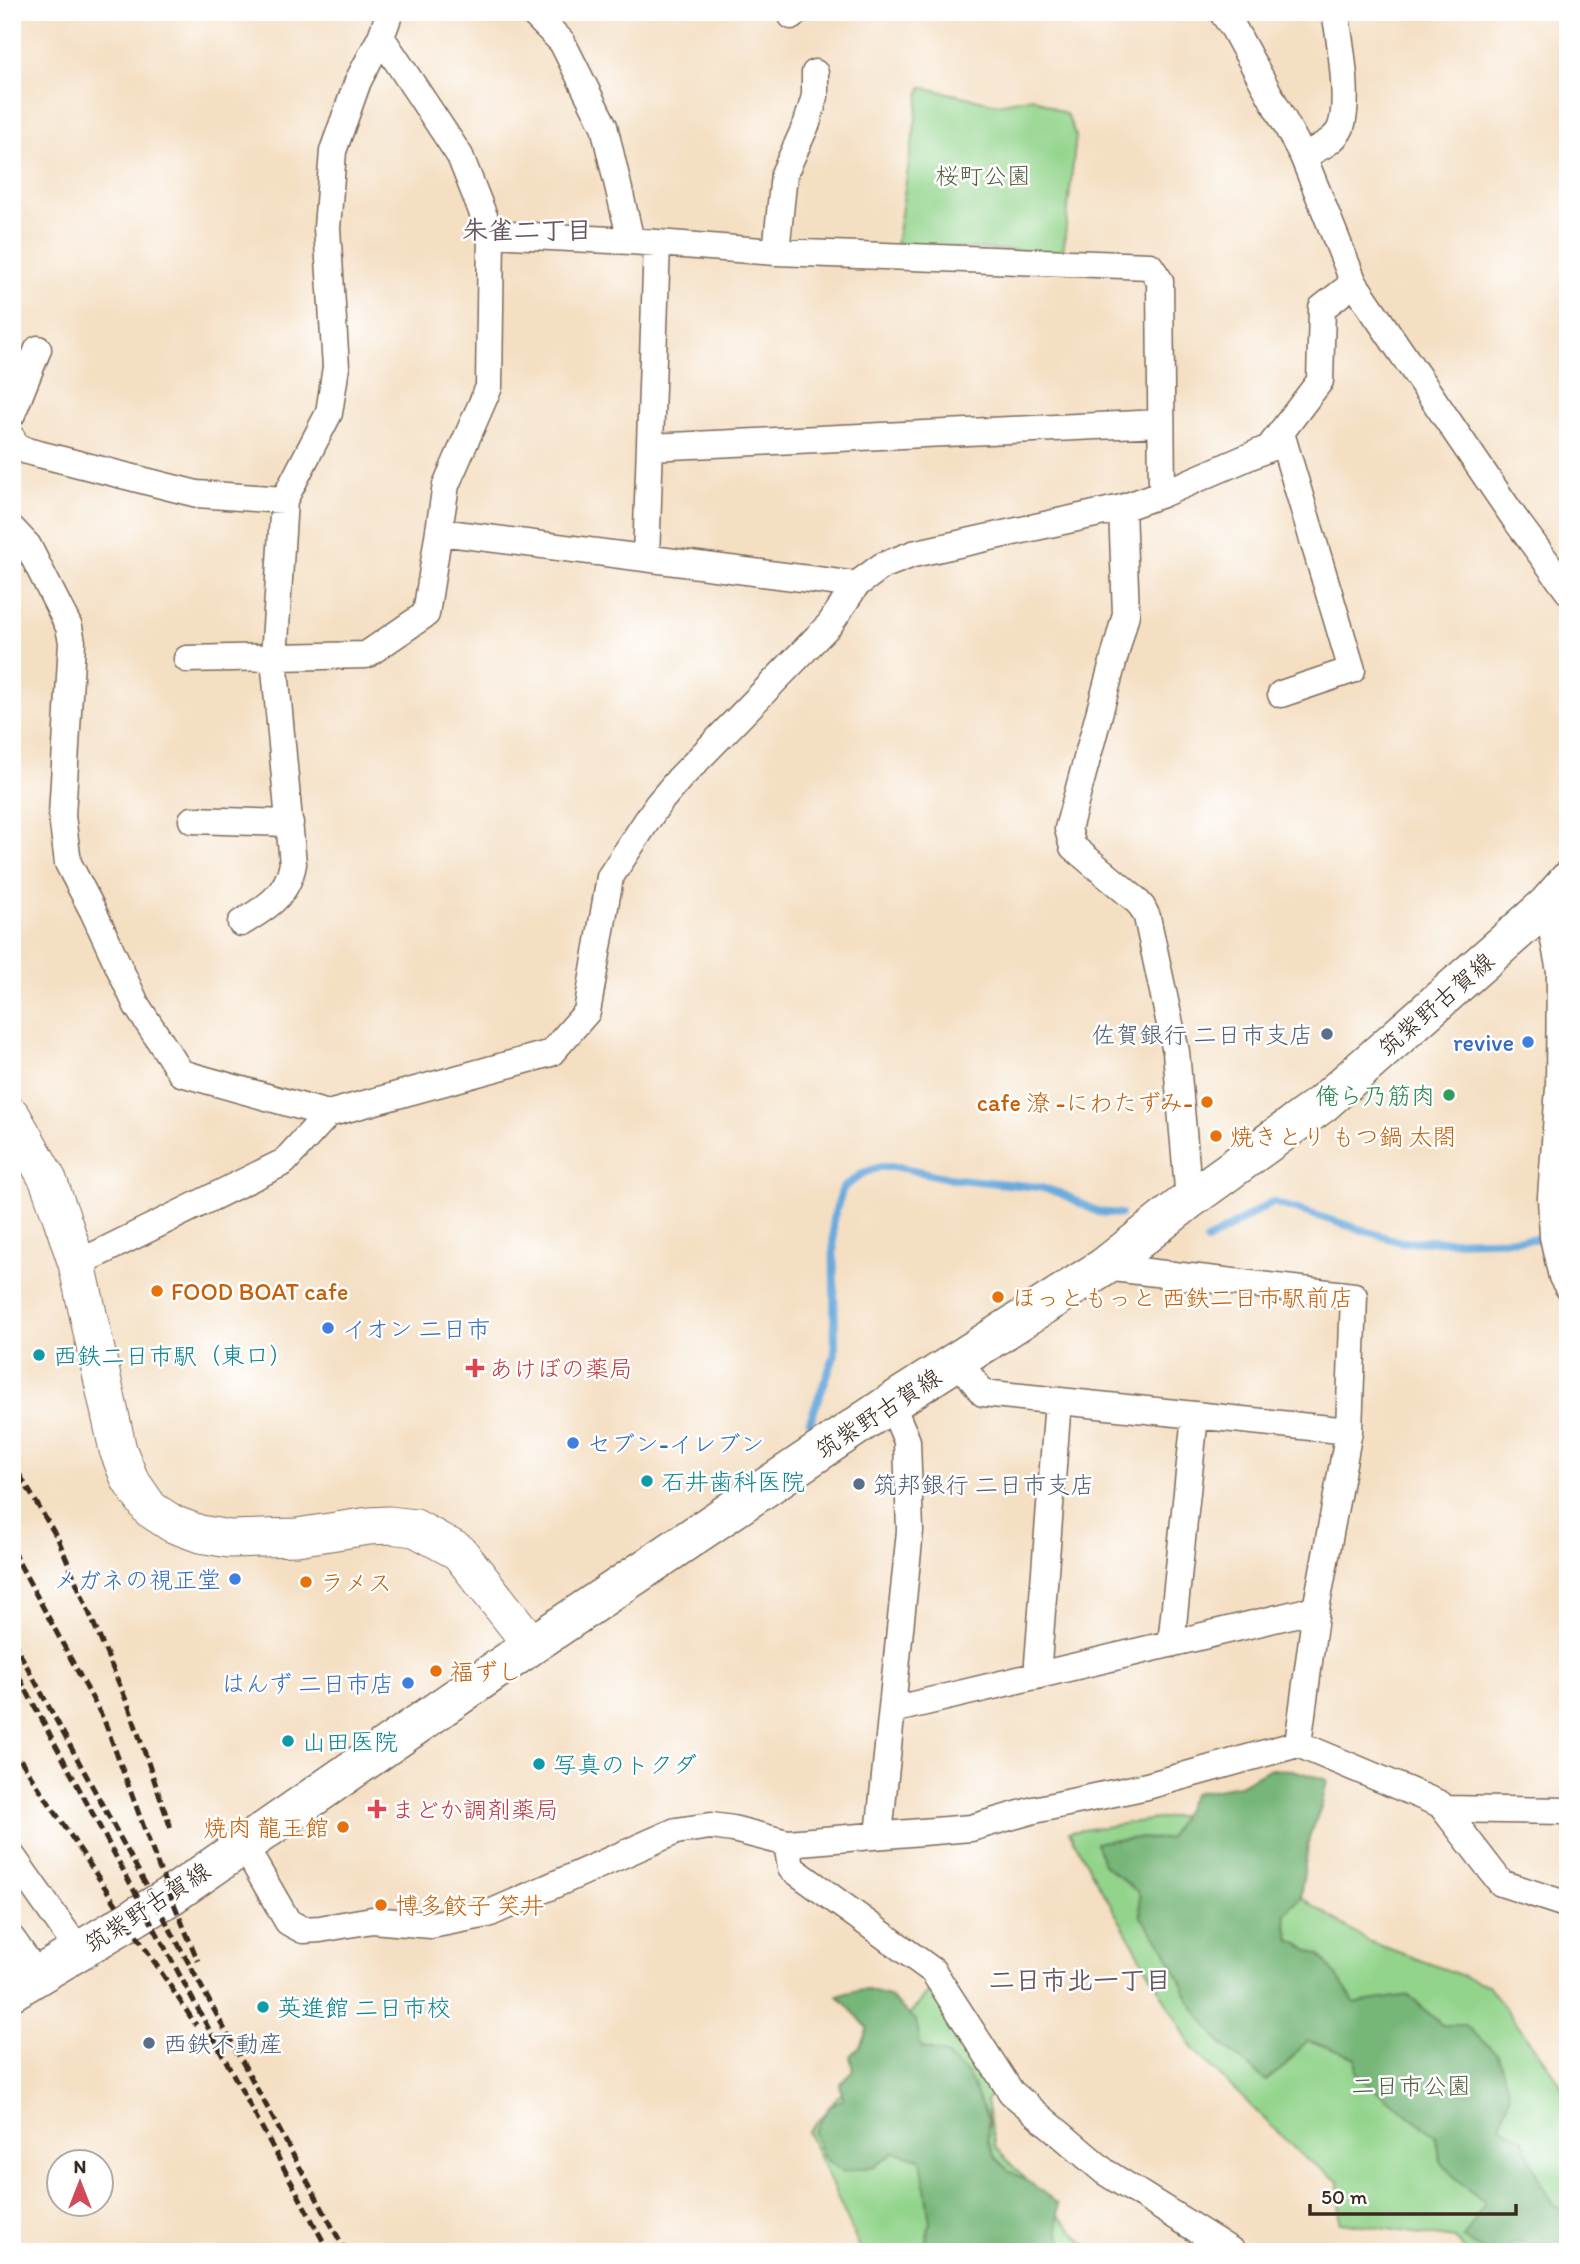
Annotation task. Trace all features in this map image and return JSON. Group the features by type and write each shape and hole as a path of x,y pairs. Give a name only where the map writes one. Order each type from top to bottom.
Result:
{"main road":[{"name":"筑紫野古賀線","path":"25,1984 172,1895 532,1644 891,1403 1104,1267 1189,1200 1322,1104 1557,893"},
{"path":"12,1116 48,1180 77,1264 118,1450 130,1480 150,1509 173,1524 200,1534 229,1539 297,1536 369,1525 415,1528 459,1552 532,1644"}],"street":[{"path":"241,923 279,897 291,876 293,864 274,658 284,500 329,413 336,367 327,228 333,151 358,81 382,37 390,12"},
{"path":"532,12 562,43 604,126 631,240"},
{"path":"1222,12 1234,29 1303,156 1354,283 1515,519 1568,591"},
{"path":"1303,156 1327,144 1340,128 1343,107 1342,51 1335,12"},
{"path":"187,659 366,655 426,614 446,485 489,387 491,234 460,156 382,37"},
{"path":"776,252 784,174 807,123 815,96 815,73"},
{"path":"491,234 631,240 776,252 1150,266 1160,281 1162,494"},
{"path":"646,558 657,244"},
{"path":"12,529 29,546 69,627 72,642 62,816 68,863 137,1006 180,1073 328,1114 551,1053 587,1012 610,877 658,804 678,779 830,624 856,585 882,566 913,554 1122,508 1162,494 1269,448 1320,381 1322,308 1354,283"},
{"path":"12,414 38,349"},
{"path":"650,447 1160,423"},
{"path":"1280,694 1353,670 1281,433"},
{"path":"12,438 13,444 27,451 197,494 284,500"},
{"path":"1122,508 1126,614 1068,829 1073,847 1135,899 1147,917 1176,1052 1189,1200"},
{"path":"440,532 856,585"},
{"path":"192,820 290,823"},
{"path":"1557,893 1560,971 1559,1088 1551,1198 1553,1237 1562,1277 1568,1287"},
{"path":"77,1264 284,1162 328,1114"},
{"path":"1104,1267 1354,1296 1349,1431 1316,1609 1298,1744"},
{"path":"958,1361 983,1393 1349,1431"},
{"path":"1037,1676 1058,1401"},
{"path":"879,1835 910,1531 907,1441 891,1403"},
{"path":"1171,1644 1195,1416"},
{"path":"892,1710 1316,1609"},
{"path":"243,1844 288,1922 303,1930 372,1920 431,1925 488,1914 676,1832 692,1828 711,1826 733,1829 788,1843 971,1828 1034,1810 1147,1786 1298,1744 1440,1804 1502,1883 1568,1905"},
{"path":"1444,1809 1568,1811"},
{"path":"788,1843 791,1868 933,1971 1011,2092 1105,2172 1233,2252"},
{"path":"12,1856 79,1951"},
{"path":"12,1940 25,1984"}],"green space":[{"name":"桜町公園","path":"921,87 998,104 1033,97 1067,115 1076,136 1063,253 896,245"},
{"path":"1269,1769 1292,1770 1327,1780 1322,1804 1309,1838 1300,1898 1285,1914 1290,1940 1320,1955 1355,2003 1409,1995 1442,2025 1465,2025 1498,2055 1510,2095 1500,2126 1523,2139 1538,2178 1553,2205 1568,2210 1568,2252 1550,2252 1547,2245 1514,2242 1504,2252 1486,2252 1463,2239 1485,2203 1441,2163 1436,2136 1356,2075 1356,2058 1307,2040 1285,2066 1266,2081 1220,2042 1192,2005 1163,1946 1141,1917 1139,1893 1103,1864 1096,1842 1137,1838 1168,1839 1194,1793 1240,1785"},
{"name":"二日市公園","path":"1190,1814 1269,1876 1368,1941 1488,1985 1559,2081 1568,2102 1568,2252 1467,2252 1455,2239 1340,2222 1339,2181 1301,2155 1193,2049 1069,1832"},
{"path":"933,1987 997,2087 986,2101 995,2147 1085,2244 1102,2252 862,2252 808,2132"},
{"path":"868,1990 888,1996 916,2020 921,2047 945,2054 968,2075 988,2119 988,2140 995,2157 1008,2170 1058,2204 1058,2230 1066,2249 1072,2252 923,2252 930,2223 921,2159 895,2152 875,2166 842,2172 824,2158 814,2133 828,2108 843,2099 840,2083 853,2071 850,2056 860,2046 868,2028 838,1996"}],"waterway":[{"path":"810,1421 835,1354 833,1219 843,1188 863,1173 880,1167 899,1167 948,1178 1038,1187 1060,1193 1098,1212 1120,1214"},
{"path":"1207,1241 1272,1202 1401,1242 1535,1239"}],"railway":[{"path":"12,1462 58,1539 129,1707 172,1832"},
{"path":"12,1550 104,1720 159,1868 198,1961"},
{"path":"12,1639 346,2252"},
{"path":"12,1664 329,2252"},
{"path":"12,1747 196,2025"}],"place":[{"name":"佐賀銀行 二日市支店","path":"1327,1034"},
{"name":"revive","path":"1528,1042"},
{"name":"俺ら乃筋肉","path":"1449,1095"},
{"name":"cafe 潦 -にわたずみ-","path":"1207,1102"},
{"name":"焼きとり もつ鍋 太閤","path":"1216,1136"},
{"name":"FOOD BOAT cafe","path":"157,1291"},
{"name":"ほっともっと 西鉄二日市駅前店","path":"998,1297"},
{"name":"イオン 二日市","path":"328,1328"},
{"name":"西鉄二日市駅（東口）","path":"39,1355"},
{"name":"あけぼの薬局","path":"475,1368"},
{"name":"セブン-イレブン","path":"573,1443"},
{"name":"石井歯科医院","path":"647,1481"},
{"name":"筑邦銀行 二日市支店","path":"859,1484"},
{"name":"メガネの視正堂","path":"235,1579"},
{"name":"ラメス","path":"306,1582"},
{"name":"福ずし","path":"436,1671"},
{"name":"はんず 二日市店","path":"408,1683"},
{"name":"山田医院","path":"288,1741"},
{"name":"写真のトクダ","path":"539,1764"},
{"name":"まどか調剤薬局","path":"377,1809"},
{"name":"焼肉 龍王館","path":"343,1827"},
{"name":"博多餃子 笑井","path":"381,1905"},
{"name":"英進館 二日市校","path":"263,2007"},
{"name":"西鉄不動産","path":"149,2043"}],"district":[{"name":"朱雀二丁目","path":"527,230"},
{"name":"二日市北一丁目","path":"1080,1980"}]}
